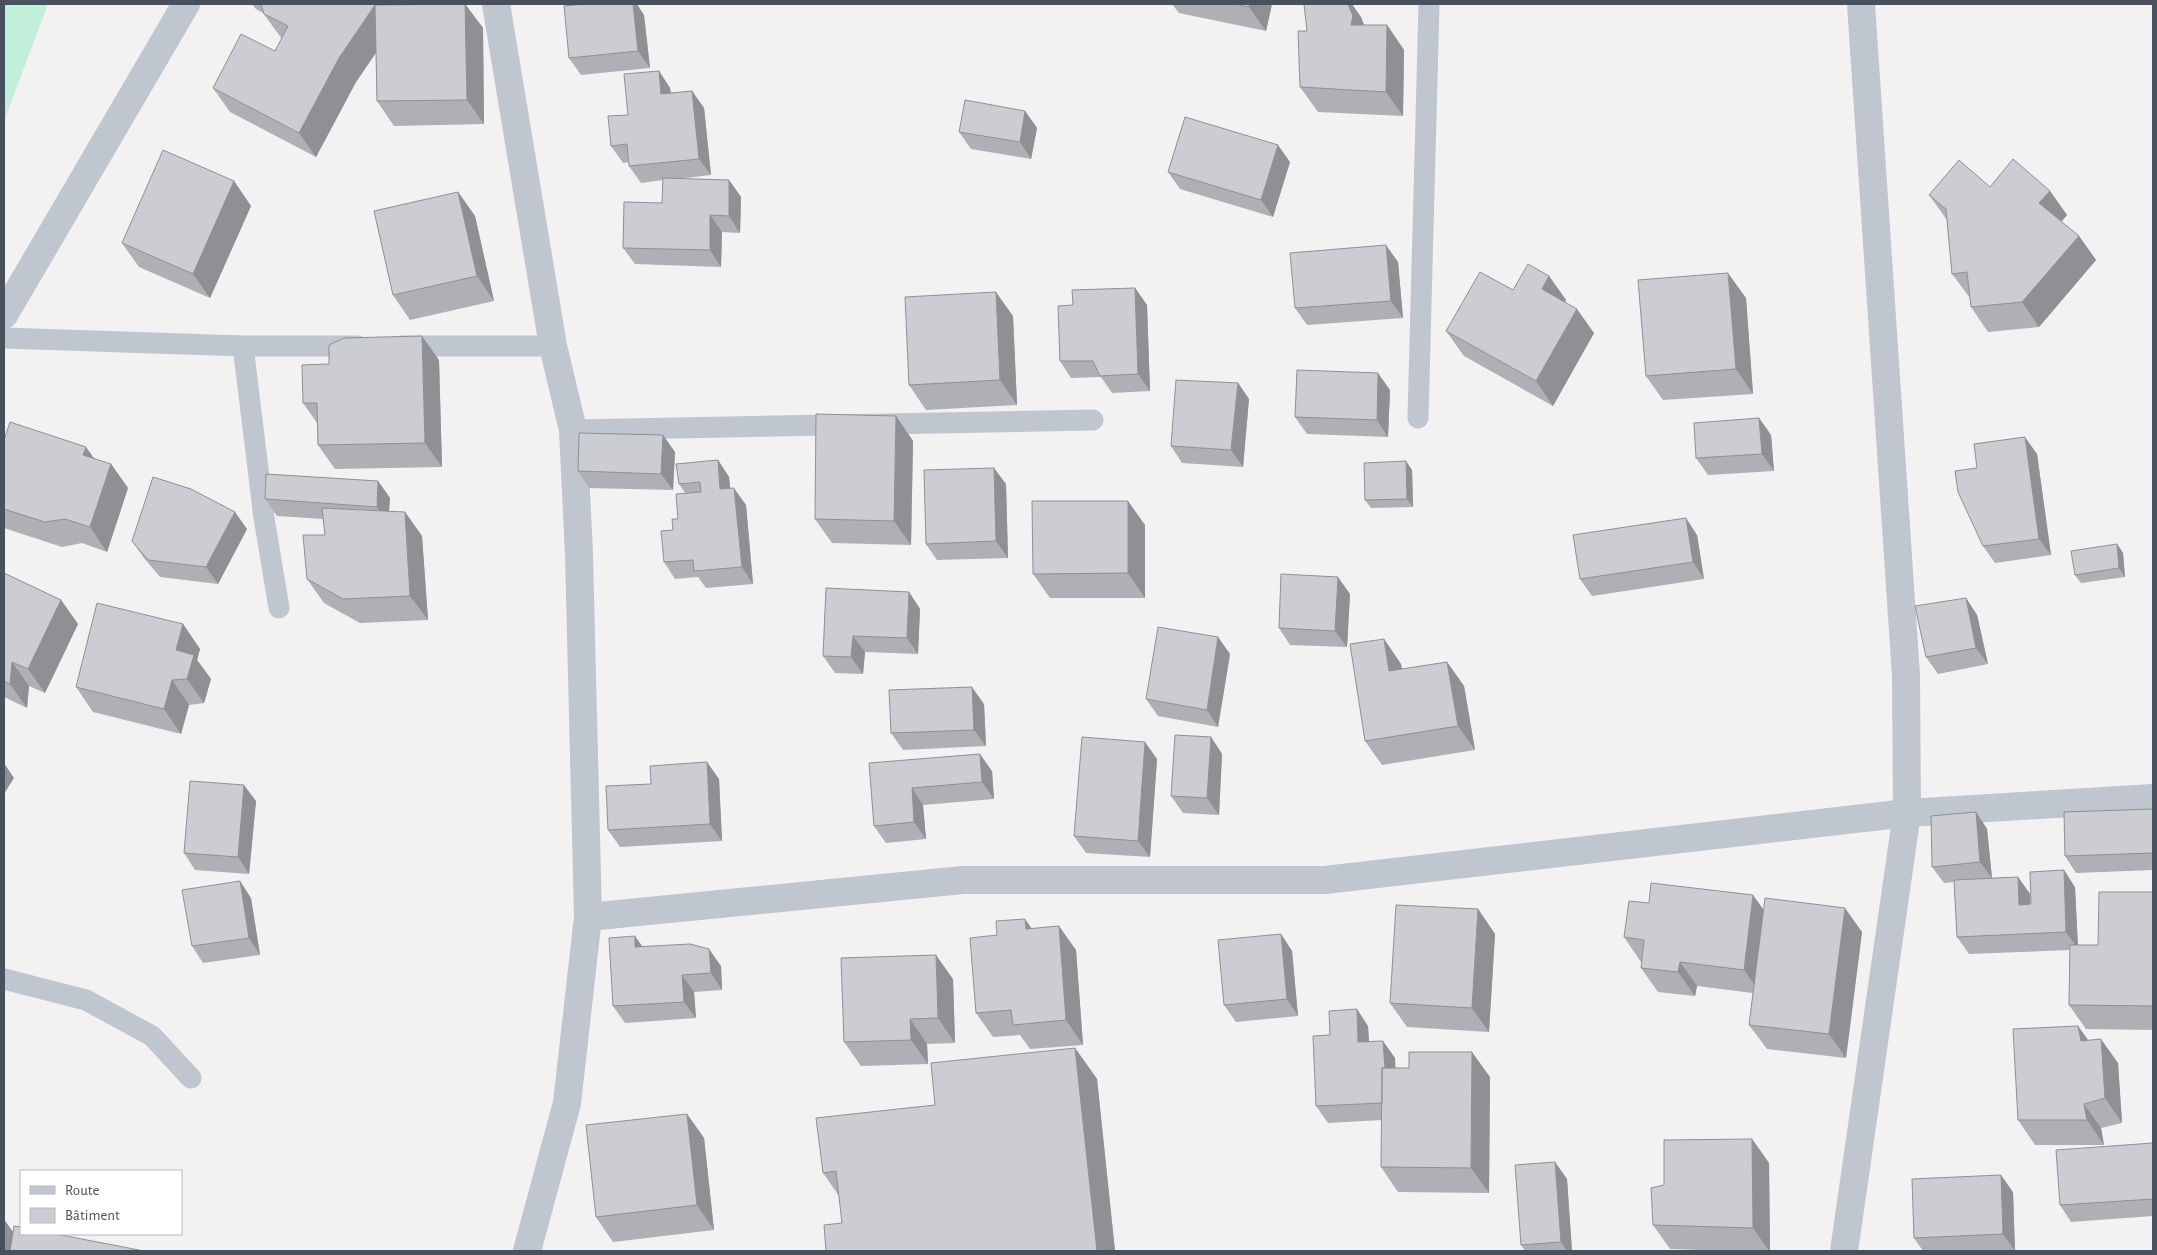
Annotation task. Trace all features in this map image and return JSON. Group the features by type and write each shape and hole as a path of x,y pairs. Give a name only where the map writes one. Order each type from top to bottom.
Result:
{"street":[{"path":"496,4 553,346 573,430 579,554 588,917 567,1104 527,1251"},
{"path":"1844,1251 1907,812 1906,676 1861,4"},
{"path":"4,315 181,5"},
{"path":"588,917 964,880 1325,880 1907,812 2153,798"}],"lane":[{"path":"1418,418 1429,4"},
{"path":"4,338 243,346 553,346"},
{"path":"243,346 264,518 279,608"},
{"path":"573,430 1093,420"},
{"path":"4,979 86,1000 152,1036 191,1078"}],"green space":[{"path":"4,4 48,4 4,121"}],"building":[{"path":"261,4 375,5 339,58 299,133 213,88 241,34 275,51 288,26 264,14"},
{"path":"465,4 467,100 377,101 375,5"},
{"path":"633,4 638,51 569,58 564,6"},
{"path":"1234,4 1250,4 1249,7"},
{"path":"1304,4 1348,4 1353,16 1351,25 1387,25 1386,92 1300,87 1298,31 1307,31"},
{"path":"659,71 661,94 692,91 699,159 629,166 627,144 611,146 608,116 628,115 624,74"},
{"path":"965,100 1025,111 1020,142 959,132"},
{"path":"1185,117 1278,145 1261,200 1168,172"},
{"path":"163,150 234,181 193,274 122,243"},
{"path":"2013,159 2050,191 2039,203 2079,236 2022,302 1971,307 1967,272 1952,274 1946,209 1929,195 1959,160 1990,187"},
{"path":"663,178 729,180 729,216 710,215 710,250 623,248 624,202 662,203"},
{"path":"458,192 477,276 393,295 374,211"},
{"path":"1386,245 1391,301 1295,308 1290,253"},
{"path":"1528,264 1549,276 1542,289 1577,309 1536,381 1446,331 1480,272 1513,290"},
{"path":"1728,273 1736,369 1646,376 1638,280"},
{"path":"1135,288 1138,374 1100,376 1093,361 1060,361 1058,306 1073,305 1072,290"},
{"path":"996,292 1000,380 909,385 905,297"},
{"path":"422,336 425,443 318,445 317,403 303,403 302,365 329,364 329,345 344,338"},
{"path":"1297,370 1378,373 1377,420 1295,417"},
{"path":"1176,380 1238,383 1231,450 1171,446"},
{"path":"816,414 896,416 894,521 815,519"},
{"path":"1759,418 1762,454 1696,458 1694,423"},
{"path":"10,422 86,447 83,455 111,464 90,527 65,519 45,522 4,509 4,440"},
{"path":"579,433 663,435 661,474 578,471"},
{"path":"2025,437 2039,539 1983,546 1958,492 1955,471 1977,468 1974,444"},
{"path":"718,460 720,489 734,488 742,567 694,571 693,560 664,562 661,531 673,530 672,519 678,519 676,494 701,492 700,482 679,484 676,464"},
{"path":"1406,461 1407,499 1365,500 1364,463"},
{"path":"994,468 996,541 926,544 924,470"},
{"path":"266,474 378,481 377,507 265,499"},
{"path":"153,477 191,489 235,512 206,567 148,560 132,541"},
{"path":"1032,501 1128,501 1128,573 1033,574"},
{"path":"322,508 405,512 410,596 343,599 307,579 303,535 325,535"},
{"path":"1686,518 1693,562 1580,579 1573,535"},
{"path":"2117,544 2119,568 2075,575 2071,551"},
{"path":"4,573 61,600 28,669 12,662 10,684 4,681"},
{"path":"1281,574 1338,577 1335,631 1279,628"},
{"path":"826,588 909,592 907,638 853,636 851,657 823,656"},
{"path":"1966,598 1976,648 1926,657 1915,606"},
{"path":"97,603 183,624 176,650 194,655 187,679 172,680 164,709 76,687"},
{"path":"1158,627 1218,637 1207,710 1146,699"},
{"path":"1384,639 1389,671 1447,662 1458,726 1365,741 1350,644"},
{"path":"972,687 974,730 891,733 889,690"},
{"path":"1175,735 1211,737 1207,798 1171,796"},
{"path":"1082,737 1145,742 1138,841 1074,836"},
{"path":"980,754 982,782 912,788 914,822 874,826 869,763"},
{"path":"707,762 710,824 608,830 606,786 651,784 650,766"},
{"path":"190,781 244,785 238,857 184,853"},
{"path":"2153,809 2153,853 2065,856 2064,812"},
{"path":"1976,812 1980,862 1932,867 1931,816"},
{"path":"2064,870 2066,932 1957,937 1954,880 2018,877 2019,905 2031,904 2030,872"},
{"path":"240,881 249,938 192,946 182,890"},
{"path":"1651,883 1753,895 1744,970 1680,962 1678,972 1641,968 1644,940 1624,937 1629,901 1649,903"},
{"path":"2099,892 2153,892 2153,1006 2069,1005 2070,945 2098,945"},
{"path":"1765,898 1845,908 1829,1034 1749,1025"},
{"path":"1396,905 1478,909 1472,1008 1390,1003"},
{"path":"1025,919 1026,929 1059,926 1066,1020 1013,1025 1011,1010 976,1013 970,938 997,935 996,921"},
{"path":"1281,934 1287,999 1224,1005 1218,940"},
{"path":"635,936 635,947 690,944 709,949 711,973 682,975 684,1002 613,1006 609,938"},
{"path":"936,955 938,1018 910,1019 911,1040 844,1042 841,958"},
{"path":"1357,1009 1358,1042 1383,1041 1385,1068 1382,1068 1382,1103 1316,1106 1313,1036 1330,1035 1329,1011"},
{"path":"2078,1026 2081,1041 2101,1039 2105,1098 2084,1104 2087,1120 2018,1120 2013,1029"},
{"path":"1075,1048 1097,1251 826,1251 824,1225 842,1223 836,1171 823,1173 816,1118 935,1105 931,1063"},
{"path":"1409,1052 1472,1052 1471,1168 1381,1167 1382,1068 1409,1068"},
{"path":"687,1114 697,1205 596,1217 586,1125"},
{"path":"1752,1139 1753,1228 1653,1225 1651,1188 1664,1185 1664,1140"},
{"path":"2153,1143 2153,1199 2060,1205 2056,1150"},
{"path":"1555,1162 1561,1242 1521,1245 1515,1165"},
{"path":"2001,1175 2003,1234 1914,1238 1912,1179"},
{"path":"14,1226 20,1227 20,1235 61,1235 144,1251 10,1251"}]}
